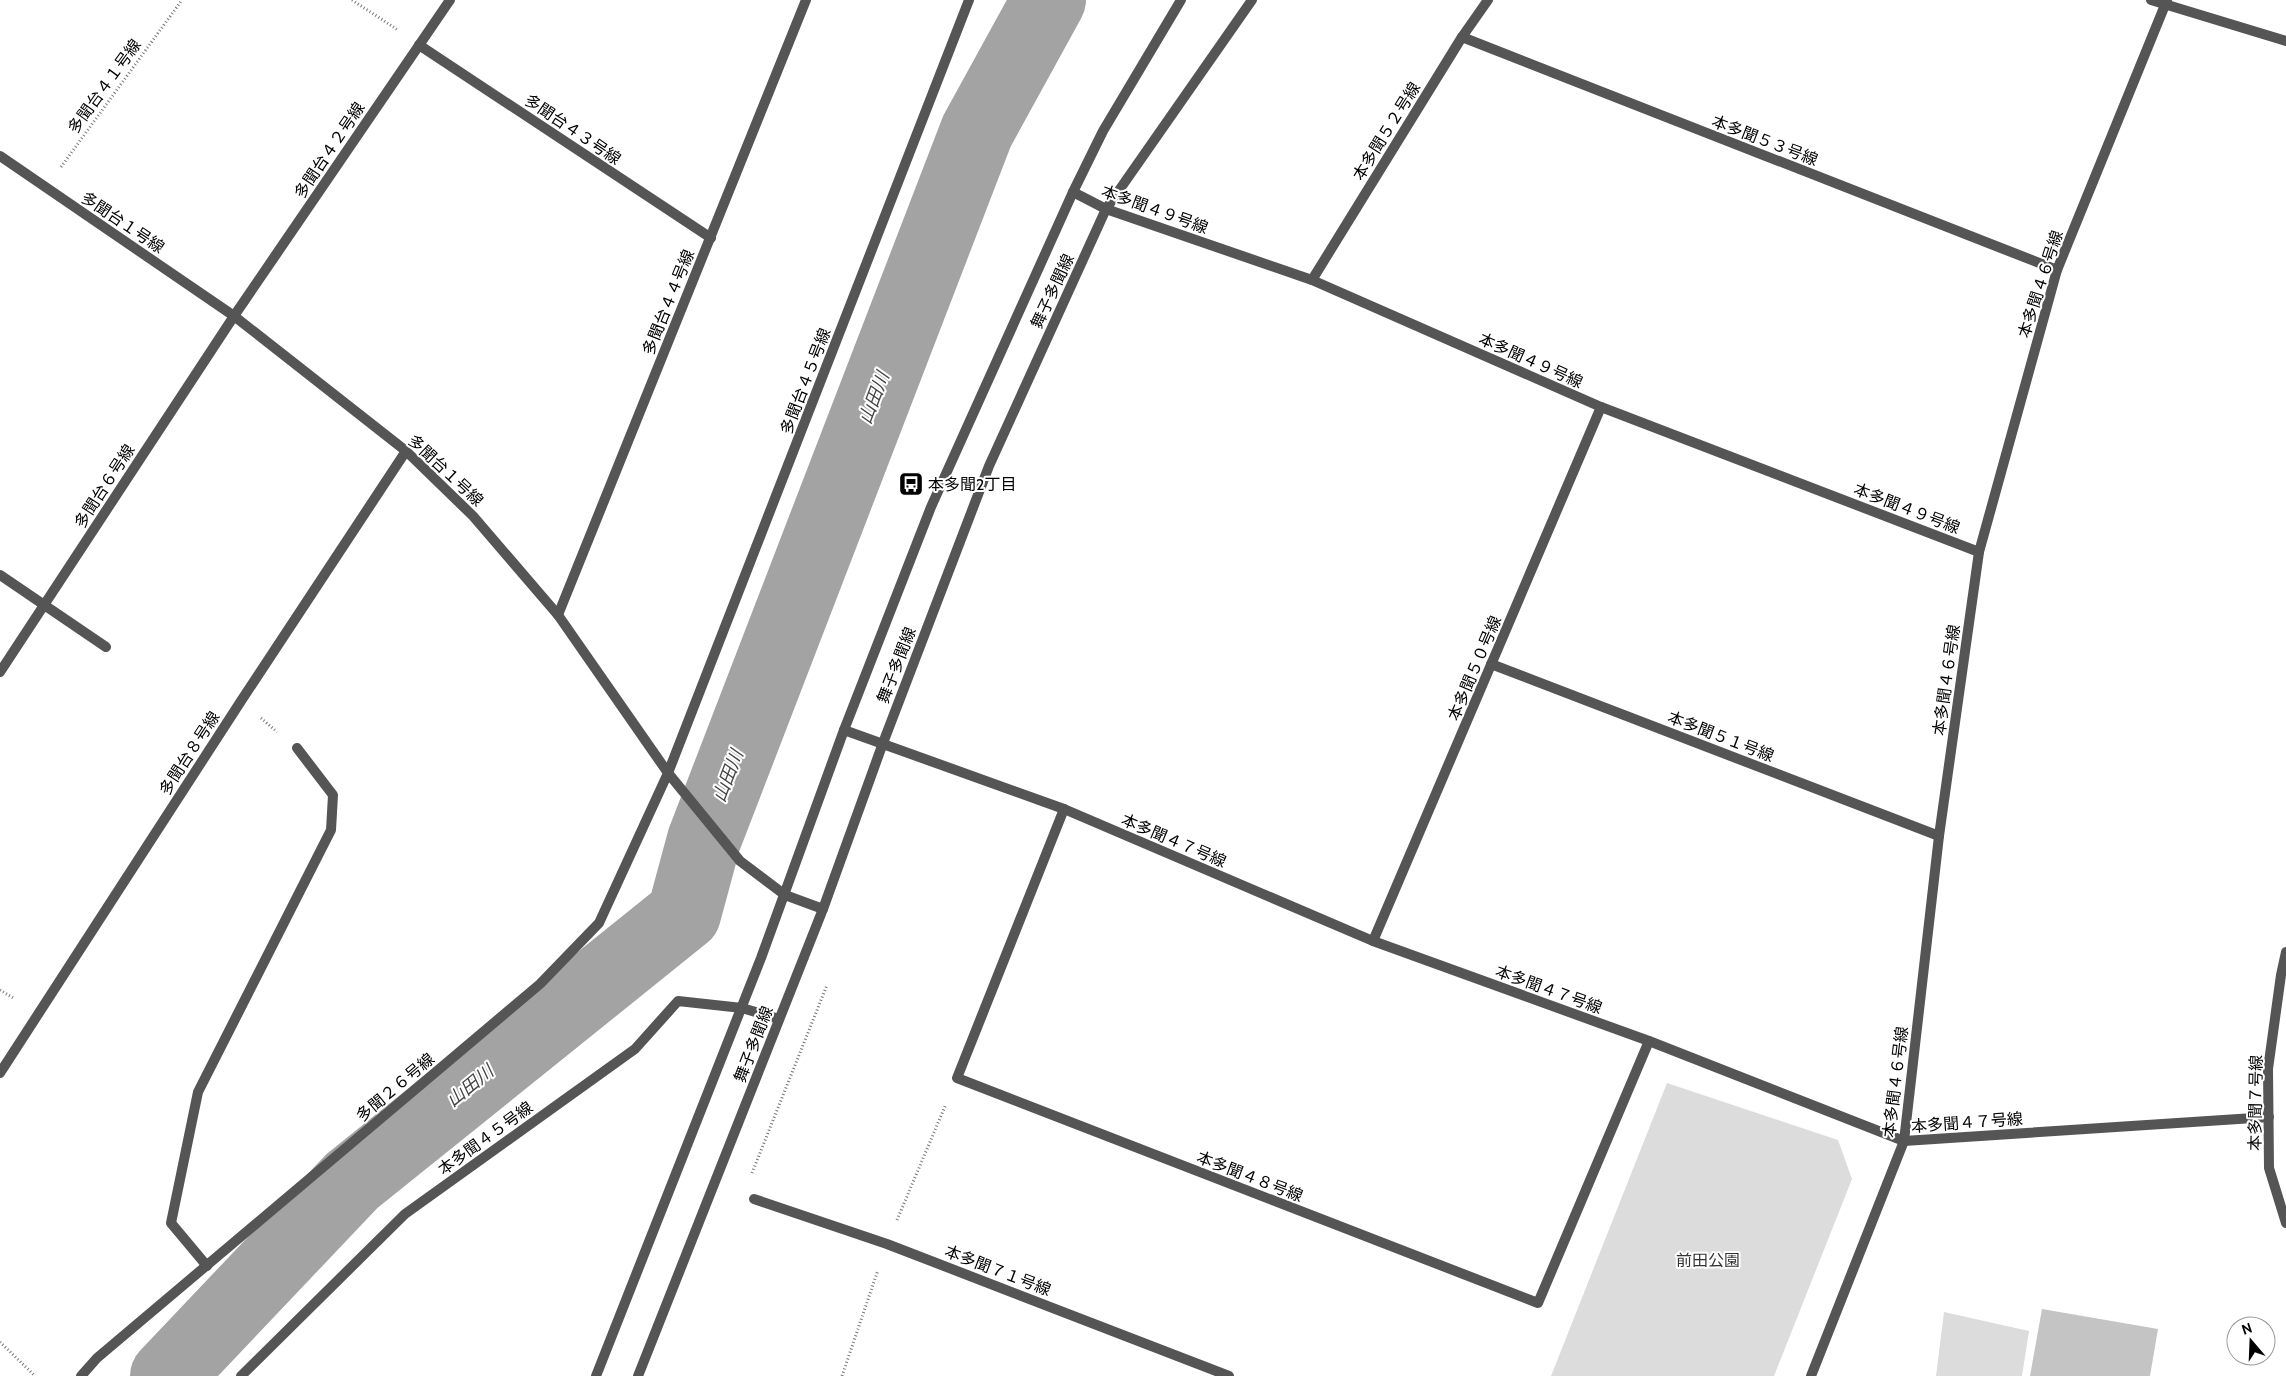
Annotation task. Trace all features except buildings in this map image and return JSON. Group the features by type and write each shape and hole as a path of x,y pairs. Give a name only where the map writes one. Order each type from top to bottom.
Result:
{"street":[{"name":"多聞台４２号線","path":"234,316 450,0"},
{"name":"多聞台４４号線","path":"558,615 806,0"},
{"name":"多聞台４５号線","path":"668,773 969,0"},
{"name":"舞子多聞線","path":"596,1376 742,1008 844,730 931,507 1073,192 1103,131 1180,0"},
{"name":"舞子多聞線","path":"638,1376 823,909 883,743 989,466 1106,209 1252,0"},
{"name":"本多聞５２号線","path":"1312,280 1462,37 1488,0"},
{"path":"2151,0 2286,41"},
{"name":"本多聞４６号線","path":"1811,1376 1904,1141 1939,836 1979,552 2057,270 2166,3"},
{"name":"本多聞５３号線","path":"1462,37 2057,270"},
{"name":"多聞台４３号線","path":"419,44 711,238"},
{"name":"多聞台１号線","path":"0,156 234,316 406,451 473,516 558,615 668,773 740,861 785,895 823,909"},
{"name":"本多聞４９号線","path":"1073,192 1106,209 1312,280 1601,407 1979,552"},
{"name":"多聞台６号線","path":"0,672 234,316"},
{"name":"本多聞５０号線","path":"1373,941 1601,407"},
{"name":"多聞台８号線","path":"0,1074 241,701 406,451"},
{"path":"0,575 106,647"},
{"name":"本多聞５１号線","path":"1492,664 1939,836"},
{"name":"本多聞４７号線","path":"844,730 1064,809 1373,941 1649,1041 1904,1141 2269,1116"},
{"path":"207,1266 171,1223 198,1092 332,830 332,795 297,748"},
{"name":"多聞２６号線","path":"81,1376 97,1358 540,984 599,923 668,773"},
{"name":"本多聞４８号線","path":"1064,809 957,1078 966,1082 1538,1303 1649,1041"},
{"name":"本多聞７号線","path":"2286,952 2280,974 2268,1069 2269,1168 2286,1223"},
{"name":"本多聞４５号線","path":"241,1376 405,1214 635,1049 678,1001 742,1008 779,1019"},
{"name":"本多聞７１号線","path":"754,1199 887,1244 1229,1376"}],"path":[{"name":"多聞台４１号線","path":"46,188 182,0"},
{"path":"352,0 419,44"},
{"path":"241,701 297,748"},
{"path":"750,1176 827,985"},
{"path":"0,1342 35,1376"}],"green space":[{"name":"前田公園","path":"1667,1083 1838,1140 1852,1179 1774,1376 1551,1376"},
{"path":"1944,1312 2029,1331 2022,1376 1936,1376"}],"waterway":[{"name":"山田川","path":"167,1376 352,1181 684,914 704,840 977,131 1049,0"}],"place":[{"name":"本多聞2丁目","path":"911,484"}]}
